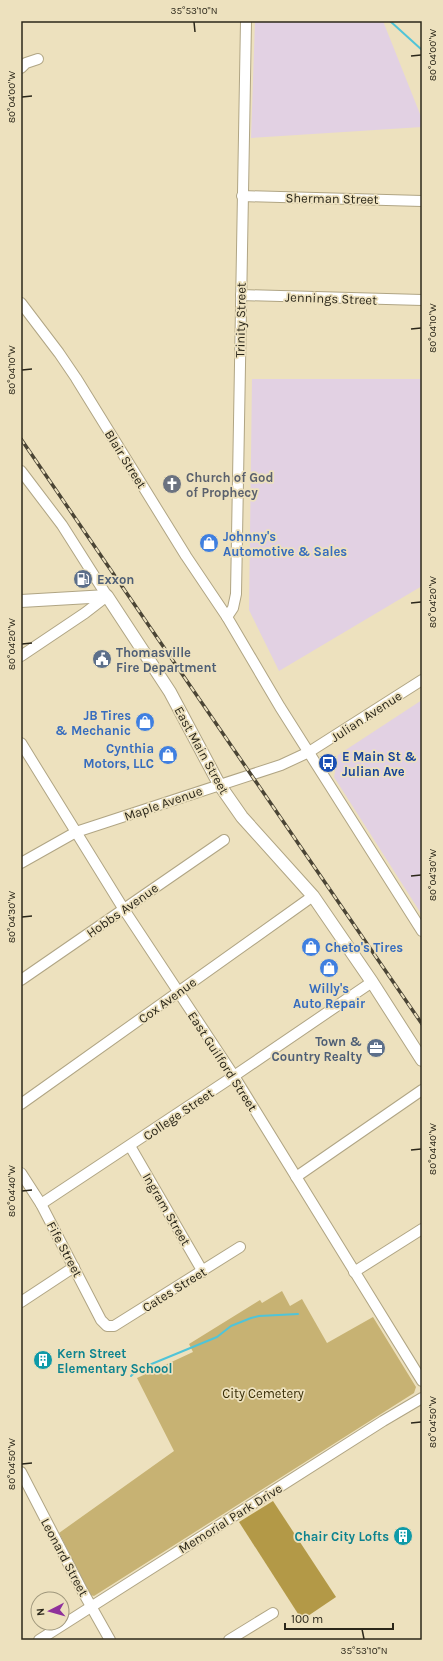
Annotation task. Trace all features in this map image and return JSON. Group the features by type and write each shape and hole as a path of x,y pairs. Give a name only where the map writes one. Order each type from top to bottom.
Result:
{"main road":[{"path":"21,601 107,596"},
{"name":"East Main Street","path":"107,596 170,692 219,784 242,817 312,896 372,982 422,1060"}],"street":[{"name":"Trinity Street","path":"227,617 233,608 236,594 240,295 246,21"},
{"path":"21,68 26,63 38,59"},
{"name":"Sherman Street","path":"242,196 422,201"},
{"name":"Jennings Street","path":"240,295 422,300"},
{"name":"Blair Street","path":"21,303 76,378 186,556 227,617"},
{"name":"East Main Street","path":"21,471 25,481 62,525 107,596"},
{"path":"21,656 85,613 107,596"},
{"path":"227,617 265,683 422,930"},
{"name":"Julian Avenue","path":"309,752 422,680"},
{"name":"East Guilford Street","path":"21,742 123,908 234,1076 422,1380"},
{"name":"Maple Avenue","path":"21,863 76,832 219,784 281,765 309,752"},
{"name":"Hobbs Avenue","path":"21,980 123,908 224,840"},
{"name":"Cox Avenue","path":"21,1104 312,896"},
{"name":"College Street","path":"41,1204 130,1146 372,982"},
{"path":"296,1177 422,1090"},
{"name":"Ingram Street","path":"130,1146 203,1272"},
{"name":"Fife Street","path":"21,1173 41,1204 101,1320 107,1326"},
{"path":"354,1272 422,1230"},
{"name":"Cates Street","path":"107,1326 114,1326 240,1248"},
{"path":"21,1302 74,1267"},
{"name":"Memorial Park Drive","path":"39,1640 383,1421 422,1398"},
{"name":"Leonard Street","path":"22,1477 110,1640"},
{"path":"229,1640 273,1613"}],"shaded area":[{"path":"255,21 383,21 422,119 422,127 251,138"},
{"path":"252,379 422,379 422,586 279,671 249,610"},
{"path":"422,700 422,915 334,777 338,755"},
{"path":"273,1501 336,1597 302,1620 239,1522"}],"green space":[{"name":"City Cemetery","path":"282,1291 290,1306 302,1299 327,1343 373,1317 416,1387 414,1393 94,1596 90,1595 59,1533 174,1451 137,1378 193,1352 189,1344 260,1300 262,1303"}],"waterway":[{"path":"390,21 422,50"},
{"path":"131,1376 137,1370 217,1337 231,1326 251,1318 259,1316 298,1314"}],"railway":[{"path":"21,439 422,1024"}],"place":[{"name":"Church of God of Prophecy","path":"172,484"},
{"name":"Johnny's Automotive & Sales","path":"209,543"},
{"name":"Exxon","path":"83,579"},
{"name":"Thomasville Fire Department","path":"102,659"},
{"name":"JB Tires & Mechanic","path":"145,722"},
{"name":"Cynthia Motors, LLC","path":"168,755"},
{"name":"E Main St & Julian Ave","path":"328,763"},
{"name":"Cheto's Tires","path":"311,947"},
{"name":"Willy's Auto Repair","path":"329,968"},
{"name":"Town & Country Realty","path":"376,1048"},
{"name":"Kern Street Elementary School","path":"43,1360"},
{"name":"Chair City Lofts","path":"403,1536"}]}
